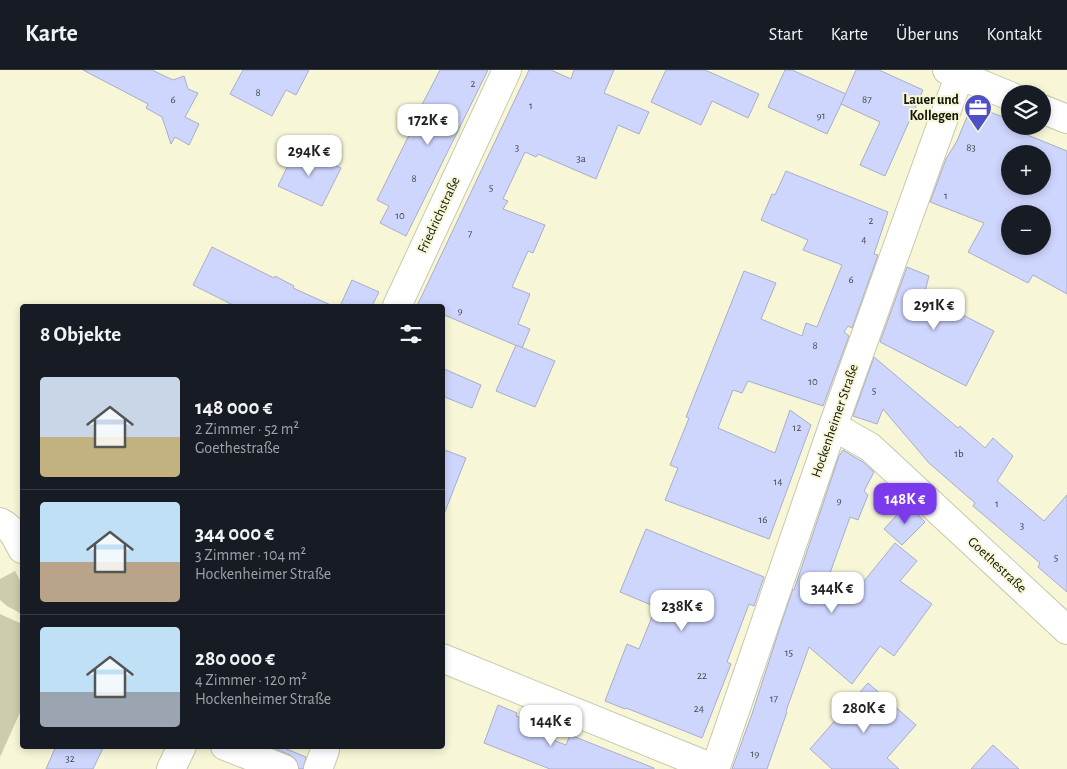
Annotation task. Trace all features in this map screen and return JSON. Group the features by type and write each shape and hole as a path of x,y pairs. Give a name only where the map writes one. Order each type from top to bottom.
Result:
{"street":[{"name":"Friedrichstraße","path":"398,304 507,70"},
{"path":"954,73 1001,92"},
{"name":"Hockenheimer Straße","path":"715,769 833,426 940,131 954,73"},
{"path":"1051,113 1067,119"},
{"name":"Goethestraße","path":"833,426 870,447 1067,630"},
{"path":"0,522 12,531 20,545"},
{"path":"445,659 715,769"},
{"path":"171,769 181,749"},
{"path":"233,749 284,769"}],"green space":[{"path":"15,571 20,580 20,613 0,600 0,579"},
{"path":"0,614 20,623 20,712 0,757"}],"building":[{"path":"83,70 152,70 173,80 184,76 188,89 198,93 185,117 199,124 189,145 175,137 171,144 162,117 146,108 148,104"},
{"path":"243,70 309,70 296,95 286,90 272,116 230,94"},
{"path":"440,70 488,70 406,236 380,223 389,206 377,200 416,121 414,120"},
{"path":"529,70 551,70 571,79 574,70 614,70 604,93 649,112 639,134 618,125 596,179 538,154 536,157 525,152 503,199 508,201 503,209 545,225 533,253 528,251 512,287 530,294 518,324 530,329 522,348 445,315 445,304 418,304"},
{"path":"666,70 705,70 759,94 748,118 712,101 701,125 651,102"},
{"path":"785,70 792,70 846,94 827,134 768,107"},
{"path":"856,70 879,70 923,90 885,176 860,165 880,122 841,104"},
{"path":"968,103 1001,116 1001,135 1027,135 1067,151 1067,294 1033,275 1028,283 968,252 984,223 930,202 946,159 957,141 969,112"},
{"path":"297,147 341,168 322,206 278,186"},
{"path":"786,171 888,212 874,254 878,255 852,328 848,326 844,332 849,336 823,406 748,381 742,393 733,390 718,428 775,453 790,410 811,425 769,539 665,500 678,468 670,465 689,418 686,417 744,271 776,283 761,319 802,336 806,323 817,327 842,265 803,250 808,240 761,220 772,194 775,195"},
{"path":"212,247 274,278 275,276 294,286 293,288 329,304 231,304 193,285"},
{"path":"907,267 929,276 924,295 994,331 966,386 880,342"},
{"path":"352,280 379,292 373,304 341,304"},
{"path":"516,345 555,361 535,407 496,391"},
{"path":"874,357 958,428 960,426 985,448 993,438 1013,456 997,481 1044,521 1067,495 1067,592 1038,567 1040,563 973,506 975,503 929,463 883,409 877,424 853,416"},
{"path":"445,369 481,385 472,408 445,397"},
{"path":"445,450 466,458 445,511"},
{"path":"843,450 863,462 874,472 864,491 868,495 858,520 850,517 830,573 856,591 895,543 917,561 900,581 932,604 894,656 880,646 852,684 809,647 767,769 732,769 839,456"},
{"path":"907,504 925,522 902,545 884,529"},
{"path":"646,529 764,577 754,606 749,604 727,662 731,664 702,738 605,701 627,644 639,649 656,607 620,592"},
{"path":"868,683 916,725 887,758 899,769 832,769 810,749"},
{"path":"498,705 517,713 516,716 528,720 525,729 566,745 570,735 654,769 550,769 484,743"},
{"path":"993,745 1019,769 971,769"},
{"path":"55,749 103,749 93,769 46,769"},
{"path":"276,749 286,749 306,757 303,769 299,769 296,760"}],"place":[{"name":"Lauer und Kollegen","path":"978,132"}]}
